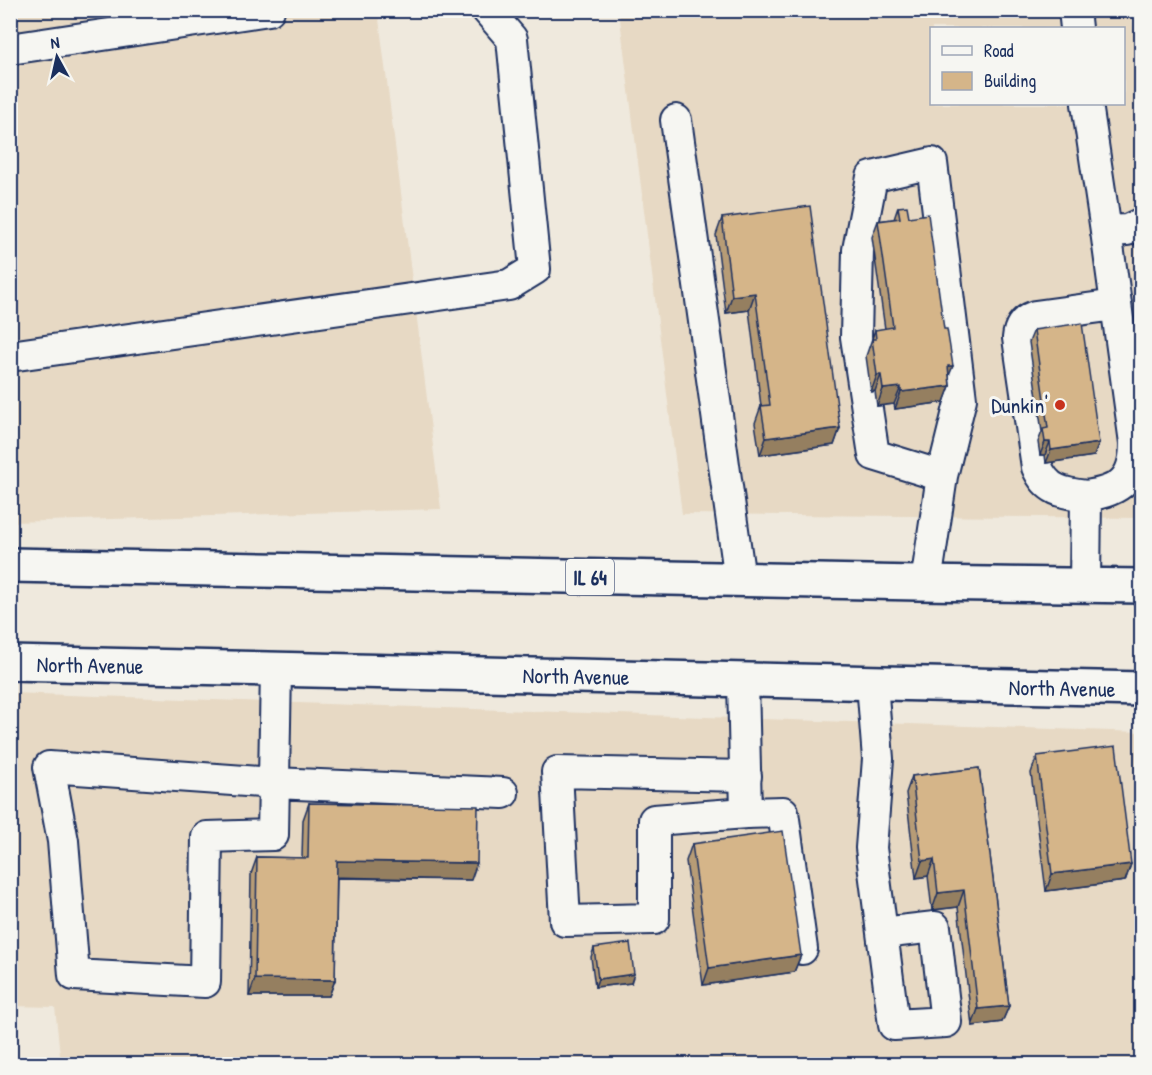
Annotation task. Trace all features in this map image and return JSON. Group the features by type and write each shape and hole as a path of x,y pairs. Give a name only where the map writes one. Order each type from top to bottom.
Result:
{"main road":[{"name":"IL 64","path":"10,565 926,584 1142,586"},
{"name":"North Avenue","path":"10,663 1142,689"}],"lane":[{"path":"10,48 269,10"},
{"path":"10,356 508,285 535,269 512,39 488,10"},
{"path":"1074,10 1076,27"},
{"path":"1087,105 1129,231 1116,305 1135,442 1135,457 1132,468 1122,484 1114,489 1103,494 1086,496 1065,494 1050,487 1041,479 1037,467 1018,338 1019,331 1027,319 1035,316 1116,305"},
{"path":"676,120 740,580"},
{"path":"926,584 942,476 961,399 932,163 872,177 858,250 856,337 874,455 942,476"},
{"path":"1085,585 1086,496"},
{"path":"276,669 274,783 273,835 207,837 205,982 74,975 63,842 49,767 274,783 502,793"},
{"path":"743,680 746,813"},
{"path":"872,683 878,759 871,848 882,933"},
{"path":"746,776 557,772 565,921 654,919 654,820 783,812 802,949"}],"shaded area":[{"path":"10,11 378,11 441,509 11,522"},
{"path":"619,11 1131,11 1142,97 1141,518 682,514"},
{"path":"10,693 1141,732 1141,1064 61,1064 55,1007 11,1006"}],"building":[{"path":"810,206 840,428 766,438 761,406 770,405 755,293 732,296 722,218"},
{"path":"907,206 909,217 928,214 944,329 947,329 953,366 948,366 950,386 901,392 901,387 883,389 881,375 877,375 872,339 876,339 875,330 893,327 878,221 900,218 898,207"},
{"path":"1082,323 1099,443 1051,450 1050,442 1045,442 1043,429 1048,428 1034,330"},
{"path":"1116,746 1131,864 1052,874 1037,756"},
{"path":"979,768 1009,1006 978,1009 964,890 938,893 934,859 922,861 912,776"},
{"path":"309,803 478,806 477,863 337,861 335,980 255,979 257,857 308,858"},
{"path":"783,831 801,955 709,968 692,844"},
{"path":"630,943 634,974 598,979 594,948"}],"place":[{"name":"Dunkin'","path":"1060,405"}]}
